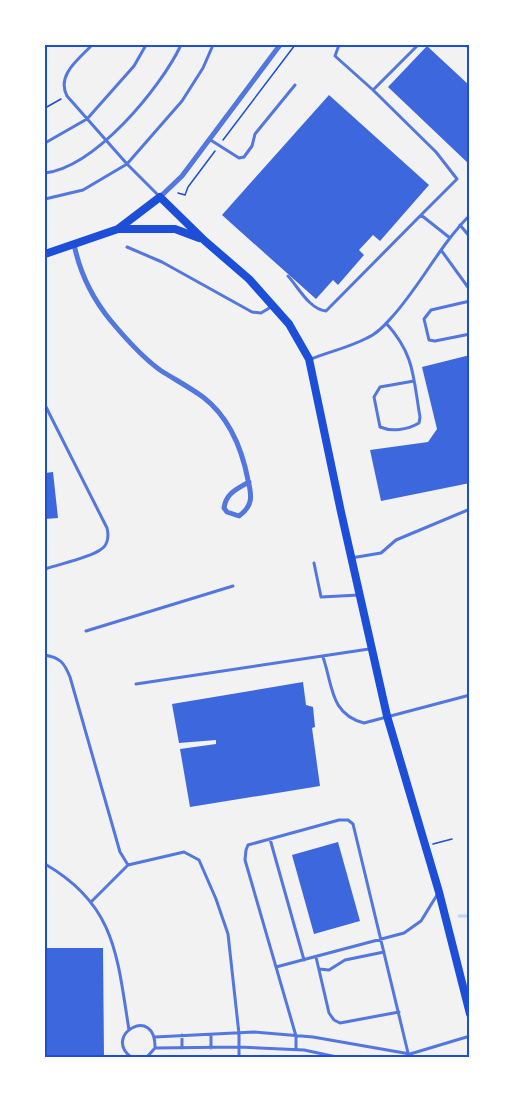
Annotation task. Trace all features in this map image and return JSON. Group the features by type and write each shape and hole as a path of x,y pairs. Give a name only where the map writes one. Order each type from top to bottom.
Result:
{"main road":[{"path":"45,254 118,229 160,197 249,279 289,324 309,359 387,716 439,892 470,1014"},
{"path":"118,229 175,229 206,241"}],"street":[{"path":"160,197 182,176 280,45"},
{"path":"74,244 79,267 91,294 111,321 153,364 203,397 218,412 239,447 249,482 250,504 239,516 226,512 224,508 227,497 249,482"}],"lane":[{"path":"92,45 66,74 62,82 67,96 127,164 160,197"},
{"path":"45,143 87,119 134,66 146,45"},
{"path":"45,173 75,162 106,140 137,109 175,57 181,45"},
{"path":"45,200 83,190 127,164 182,101 203,68 213,45"},
{"path":"288,276 309,301 319,310 326,311 457,179 436,152 335,56 339,45"},
{"path":"373,90 418,45"},
{"path":"466,45 470,48"},
{"path":"209,139 239,158 244,158 252,146 255,134 295,86"},
{"path":"421,215 450,237"},
{"path":"309,359 368,338 386,323 410,297 441,249 470,215"},
{"path":"460,225 470,237"},
{"path":"127,247 162,262 252,312 261,313 273,306"},
{"path":"441,249 470,290"},
{"path":"470,301 431,310 424,319 429,340 435,341 470,334"},
{"path":"386,323 404,346 411,361 420,417 419,423 414,426 390,431 380,427 374,397 380,387 414,381"},
{"path":"45,405 107,528 108,535 100,551 45,569"},
{"path":"351,558 381,553 396,540 470,509"},
{"path":"314,563 321,597 359,595"},
{"path":"86,631 233,586"},
{"path":"136,684 371,649"},
{"path":"45,655 59,658 70,677 120,852 128,865"},
{"path":"322,656 340,709 351,719 364,723 470,695"},
{"path":"296,1050 296,1036 245,860 246,849 248,845 270,838 339,820 348,820 353,824 409,1056"},
{"path":"270,838 304,960"},
{"path":"91,902 128,865 184,852 199,860 228,934 239,1034 239,1057"},
{"path":"45,864 70,882 101,915 114,944 129,1030"},
{"path":"276,968 404,933 422,921 439,892"},
{"path":"319,969 329,970 345,960 384,952"},
{"path":"316,957 329,1013 334,1020 340,1023 399,1012"},
{"path":"131,1057 124,1048 125,1034 133,1027 144,1026 155,1037 155,1048 147,1057"},
{"path":"155,1037 254,1032 296,1036 409,1056 470,1036"},
{"path":"182,1035 182,1048"},
{"path":"211,1035 211,1048"},
{"path":"155,1048 239,1047 296,1050 337,1057"}],"path":[{"path":"169,189 185,195 188,187 295,45"},
{"path":"45,108 67,96"},
{"path":"425,846 452,839"}],"building":[{"path":"427,46 470,86 470,165 388,87"},
{"path":"329,95 429,185 380,241 373,235 359,250 364,255 338,285 333,280 316,299 222,215"},
{"path":"470,355 470,483 381,501 370,450 428,442 437,429 422,367"},
{"path":"53,472 58,518 45,519 45,473"},
{"path":"303,682 306,705 313,707 315,727 312,728 320,786 190,807 180,749 216,744 216,740 179,743 172,704"},
{"path":"338,842 360,921 314,934 292,855"},
{"path":"45,948 103,948 104,1057 45,1057"}],"waterway":[{"path":"459,916 470,916"}]}
